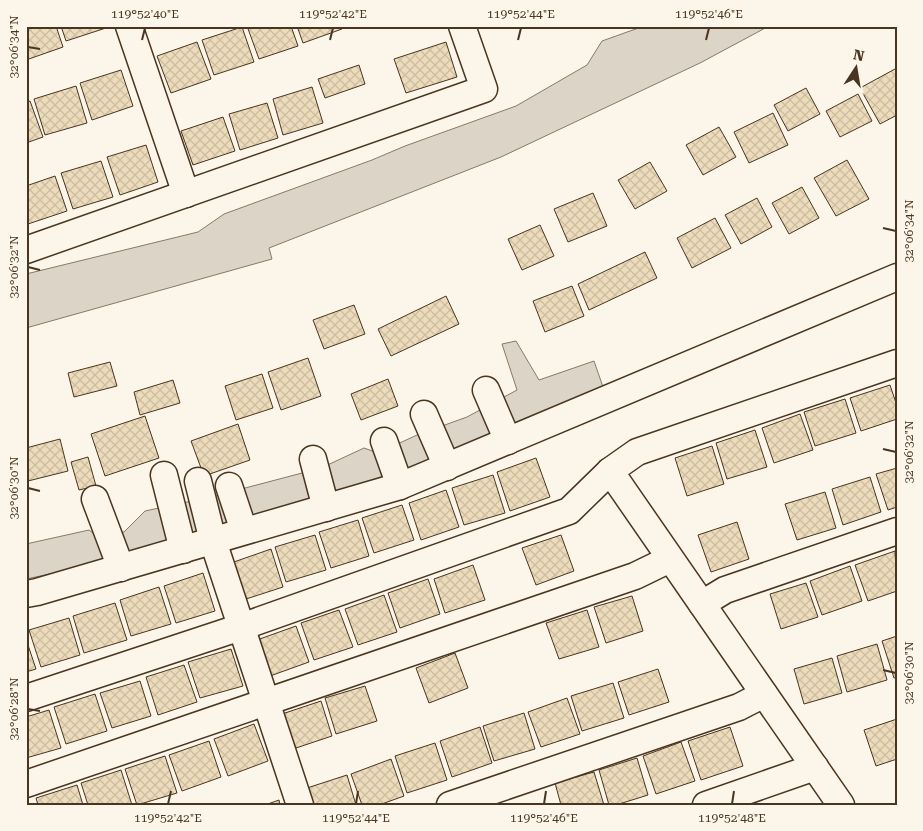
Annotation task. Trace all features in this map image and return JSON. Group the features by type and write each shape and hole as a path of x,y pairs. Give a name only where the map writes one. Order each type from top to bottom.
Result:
{"street":[{"path":"129,26 186,194"},
{"path":"26,250 484,89 462,26"},
{"path":"26,594 400,486 897,277"},
{"path":"26,698 241,628 570,511 610,471 637,452 897,363"},
{"path":"486,390 508,441"},
{"path":"424,414 447,467"},
{"path":"384,441 400,486"},
{"path":"313,459 326,508"},
{"path":"610,471 841,805"},
{"path":"164,475 182,550"},
{"path":"198,481 213,541 300,805"},
{"path":"229,486 244,532"},
{"path":"95,499 121,568"},
{"path":"702,604 725,590 897,531"},
{"path":"26,784 635,576 670,559"},
{"path":"450,805 739,707 764,694"},
{"path":"706,805 815,767"}],"shaded area":[{"path":"644,26 769,26 700,63 501,157 269,248 272,259 26,328 26,274 198,232 224,214 516,106 587,65 602,41"},
{"path":"516,341 539,380 594,361 603,387 515,429 348,489 98,564 26,579 26,544 89,530 97,536 124,532 145,511 215,496 321,468 364,448 378,453 417,435 467,417 517,390 502,344"}],"building":[{"path":"26,26 56,26 63,47 26,60"},
{"path":"61,26 108,26 109,27 66,41"},
{"path":"247,26 291,26 298,46 259,59"},
{"path":"297,26 341,26 342,29 303,43"},
{"path":"242,27 254,62 214,75 202,40"},
{"path":"197,42 211,79 171,93 157,56"},
{"path":"446,42 457,77 406,93 394,59"},
{"path":"359,65 365,84 325,98 318,79"},
{"path":"895,69 897,72 897,115 880,124 860,88"},
{"path":"121,70 133,106 92,120 80,83"},
{"path":"76,86 87,123 45,135 34,99"},
{"path":"312,87 323,123 283,135 273,99"},
{"path":"806,88 820,114 788,131 774,105"},
{"path":"858,94 872,121 840,137 826,111"},
{"path":"30,101 43,137 26,143 26,103"},
{"path":"267,103 278,138 240,150 229,114"},
{"path":"773,113 788,145 749,163 734,132"},
{"path":"223,117 235,151 193,165 181,131"},
{"path":"719,127 736,157 703,175 686,145"},
{"path":"146,145 158,182 120,195 107,157"},
{"path":"847,160 869,199 836,216 814,178"},
{"path":"101,161 113,197 73,209 61,173"},
{"path":"650,162 667,191 635,209 618,180"},
{"path":"55,176 67,211 28,224 26,218 26,186"},
{"path":"802,187 819,218 789,234 772,203"},
{"path":"593,193 607,226 568,242 554,209"},
{"path":"757,198 772,227 741,244 725,215"},
{"path":"715,218 731,248 692,268 677,238"},
{"path":"540,225 554,256 522,270 508,239"},
{"path":"645,252 657,278 589,310 578,284"},
{"path":"572,286 584,316 545,332 533,301"},
{"path":"446,296 459,324 391,356 378,329"},
{"path":"354,305 365,334 324,349 313,320"},
{"path":"308,358 321,396 281,410 268,372"},
{"path":"110,362 117,386 74,397 68,373"},
{"path":"262,374 273,408 236,420 225,386"},
{"path":"388,379 398,406 361,420 351,394"},
{"path":"173,380 180,403 140,415 134,392"},
{"path":"890,385 897,406 897,419 861,431 850,398"},
{"path":"845,399 856,433 815,446 804,412"},
{"path":"800,414 813,450 774,463 762,428"},
{"path":"145,416 159,458 105,476 91,434"},
{"path":"238,424 250,460 204,476 191,441"},
{"path":"755,430 767,467 727,479 716,443"},
{"path":"60,439 68,471 28,481 26,448"},
{"path":"712,446 724,484 687,496 675,458"},
{"path":"88,457 96,486 79,490 71,462"},
{"path":"536,458 550,497 510,511 497,472"},
{"path":"897,468 897,507 888,510 876,474"},
{"path":"493,475 505,513 464,525 452,488"},
{"path":"870,477 881,512 843,525 832,489"},
{"path":"446,490 459,527 421,540 409,503"},
{"path":"825,492 836,528 797,540 785,504"},
{"path":"402,505 414,540 374,553 362,518"},
{"path":"358,520 369,556 331,568 319,532"},
{"path":"737,522 749,559 711,572 698,535"},
{"path":"315,535 326,570 286,582 275,547"},
{"path":"561,535 574,571 536,585 522,548"},
{"path":"271,549 283,587 243,600 231,563"},
{"path":"895,551 897,591 868,601 855,565"},
{"path":"473,565 485,600 445,613 434,579"},
{"path":"850,566 862,601 822,615 810,581"},
{"path":"203,573 215,611 176,623 164,586"},
{"path":"428,579 440,614 400,628 388,593"},
{"path":"806,583 818,617 781,629 770,594"},
{"path":"159,587 171,624 131,636 120,600"},
{"path":"384,595 397,632 358,645 345,609"},
{"path":"632,596 643,631 606,643 594,607"},
{"path":"115,603 127,640 84,653 73,616"},
{"path":"339,610 353,647 314,660 301,623"},
{"path":"587,610 599,647 559,659 546,623"},
{"path":"69,618 80,655 41,667 29,630"},
{"path":"296,626 309,662 270,676 257,640"},
{"path":"897,636 897,677 894,678 882,641"},
{"path":"26,639 36,669 26,672"},
{"path":"877,644 887,680 847,692 837,656"},
{"path":"231,649 243,686 200,698 188,662"},
{"path":"455,653 468,688 429,703 416,668"},
{"path":"832,658 842,693 804,704 794,669"},
{"path":"184,665 197,702 158,715 146,677"},
{"path":"658,669 669,702 629,715 618,682"},
{"path":"140,681 151,716 112,728 100,693"},
{"path":"613,683 624,718 582,731 571,696"},
{"path":"365,686 377,721 336,734 325,698"},
{"path":"95,694 107,731 66,744 54,707"},
{"path":"567,698 580,734 541,747 528,712"},
{"path":"321,701 332,736 293,749 282,714"},
{"path":"49,710 61,748 26,758 26,717"},
{"path":"524,713 535,749 494,761 483,726"},
{"path":"897,719 897,759 876,766 864,730"},
{"path":"254,724 268,761 228,776 214,739"},
{"path":"480,727 492,763 452,777 440,741"},
{"path":"730,727 743,766 701,780 688,741"},
{"path":"209,741 221,777 182,791 169,755"},
{"path":"681,742 695,781 656,794 643,756"},
{"path":"435,743 447,780 407,793 395,756"},
{"path":"165,756 177,793 137,805 125,769"},
{"path":"637,758 648,795 616,805 609,805 599,770"},
{"path":"391,759 404,796 379,805 362,805 351,774"},
{"path":"121,770 132,805 88,805 81,783"},
{"path":"594,772 604,805 561,805 555,783"},
{"path":"347,775 356,805 313,805 307,788"},
{"path":"77,785 83,805 38,805 36,798"},
{"path":"279,800 280,805 265,805"}]}
